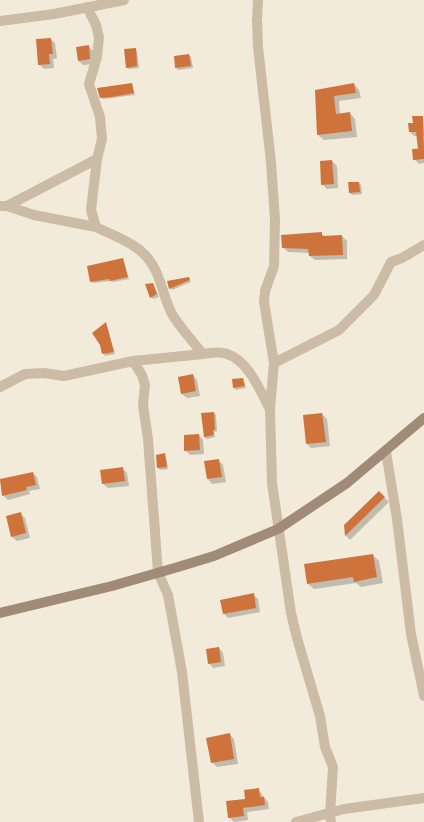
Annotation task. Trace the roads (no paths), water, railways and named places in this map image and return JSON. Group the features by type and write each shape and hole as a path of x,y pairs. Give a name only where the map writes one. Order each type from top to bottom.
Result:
{"street":[{"path":"0,20 54,14 93,4 124,0"},
{"path":"258,0 258,47 271,162 275,243 274,266 265,291 265,311 274,363 270,409 272,483 278,529 297,638 320,716 325,747 333,767 331,818"},
{"path":"93,4 99,38 97,57 90,84 100,117 102,138 97,159 91,210 96,227"},
{"path":"4,206 97,159"},
{"path":"4,206 48,218 96,227 129,244 144,254 153,266 172,313 203,354"},
{"path":"274,363 339,330 374,295 391,262 402,258 424,245"},
{"path":"0,387 29,374 64,376 133,361 226,353 235,357 251,375 270,409"},
{"path":"133,361 142,375 145,385 143,405 148,439 158,572 168,595 182,672 199,822"},
{"path":"0,613 112,586 214,556 278,529 348,483 424,418"},
{"path":"386,452 397,519 411,634 424,696"},
{"path":"296,822 331,818 344,809 424,798"}]}
